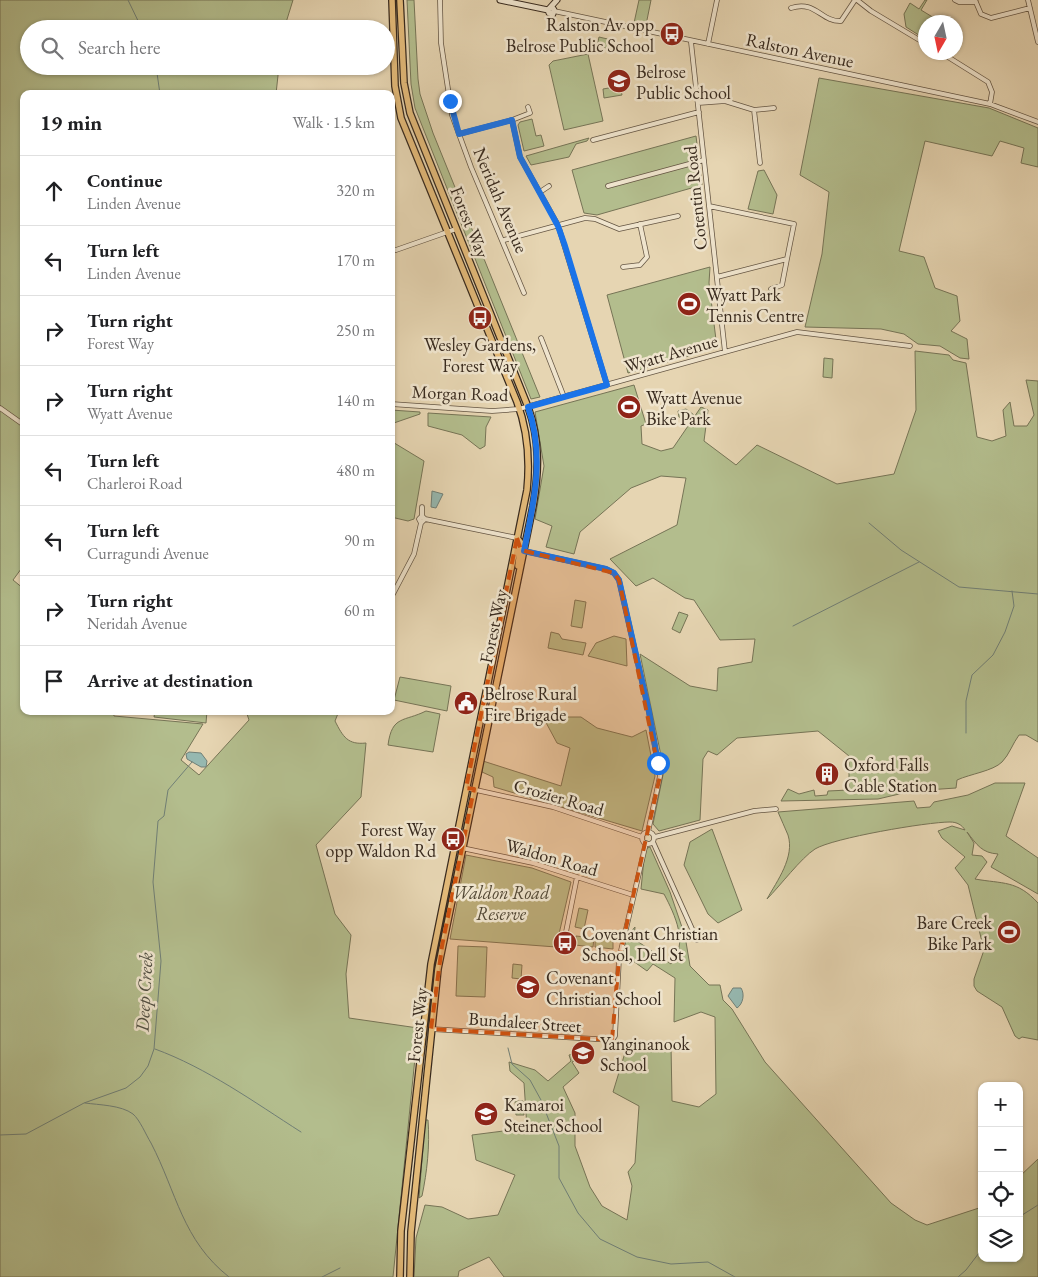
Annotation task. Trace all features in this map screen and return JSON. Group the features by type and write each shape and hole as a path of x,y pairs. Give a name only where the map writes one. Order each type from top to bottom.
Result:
{"main road":[{"name":"Forest Way","path":"392,0 393,20"},
{"name":"Forest Way","path":"400,0 404,83 413,123 528,407 534,428 538,458 533,506 442,946 431,1029 411,1232 410,1277"},
{"name":"Forest Way","path":"394,75 398,105 408,134 520,409 528,445 529,470 431,964 401,1231 400,1277"},
{"path":"518,578 517,570 521,543 517,538 524,532 533,506"}],"street":[{"name":"Neridah Avenue","path":"440,0 441,43 452,115 524,292"},
{"name":"Ralston Avenue","path":"500,0 990,104 1038,122"},
{"path":"551,10 557,0"},
{"path":"708,44 717,0"},
{"path":"791,8 800,5 809,6 834,20 841,21 856,0 918,39"},
{"path":"955,0 959,2 976,1 981,14 991,18 1030,8"},
{"path":"1028,0 1038,42"},
{"name":"Cotentin Road","path":"691,42 725,352"},
{"path":"953,60 988,82 992,92 990,104"},
{"path":"698,103 725,101 754,110 774,108"},
{"path":"459,134 512,120 530,113 528,107"},
{"path":"754,110 760,163"},
{"path":"593,140 699,112"},
{"path":"512,120 520,157 558,226 607,385"},
{"path":"608,186 704,160"},
{"path":"540,192 549,186"},
{"path":"709,206 794,224 782,285 771,289"},
{"path":"504,240 588,218 615,229 678,216"},
{"path":"623,267 640,265 647,257 640,224"},
{"path":"396,250 456,228"},
{"path":"717,277 787,259"},
{"name":"Wyatt Avenue","path":"528,407 797,332 910,346"},
{"path":"541,338 564,397"},
{"name":"Morgan Road","path":"395,404 492,411 528,407"},
{"path":"0,408 20,422"},
{"path":"395,590 414,554 424,517 422,508"},
{"path":"424,517 517,538"},
{"path":"524,551 606,569 614,573 619,580 649,712 660,776 648,832 642,837 646,843 633,896"},
{"name":"Crozier Road","path":"466,788 553,807 642,837"},
{"path":"646,843 654,839 754,811 776,809"},
{"path":"648,832 654,839 697,940"},
{"name":"Waldon Road","path":"462,848 533,863 633,896"},
{"path":"564,942 577,877"},
{"name":"Bundaleer Street","path":"431,1029 603,1041 612,1040 615,1036 619,959 633,896"}],"highlighted area":[{"path":"517,538 521,550 614,573 619,580 660,776 619,959 612,1040 431,1029 442,946 474,789 466,788"}],"green space":[{"path":"0,0 293,0 287,20 20,20 20,75 278,75 276,90 20,90 20,570 13,580 20,586 20,715 114,715 203,724 181,760 199,775 249,720 247,715 337,715 335,721 347,739 355,743 366,743 361,797 316,845 335,914 351,935 346,974 349,1018 418,1028 393,1277 0,1277"},
{"path":"407,0 414,0 420,94 433,133 540,397 531,399 415,108 411,84"},
{"path":"639,0 651,0 646,25 634,23"},
{"path":"927,0 921,10 929,15 918,15 918,35 906,27 904,14 910,3 919,9"},
{"path":"599,37 616,41 615,50 597,46"},
{"path":"588,54 603,121 564,130 549,65 553,61"},
{"path":"819,78 989,108 1038,128 1038,167 1021,163 1024,148 1000,141 992,156 925,141 899,251 924,257 935,288 957,296 960,321 951,331 967,339 969,359 960,358 940,346 918,344 904,334 881,329 805,327 822,254 829,192 800,175"},
{"path":"620,86 622,95 604,98 603,89"},
{"path":"532,119 536,136 541,135 544,146 524,151 518,125 520,122"},
{"path":"696,136 702,185 597,215 584,213 572,170"},
{"path":"589,138 587,141 576,144 569,157 531,165 526,156"},
{"path":"764,170 777,195 773,214 748,209 758,171"},
{"path":"710,267 709,283 717,348 628,373 607,295"},
{"path":"915,351 949,355 953,360 966,363 977,437 992,441 1006,436 1003,410 1010,402 1014,426 1027,426 1034,415 1026,380 1038,381 1038,742 1026,735 1019,735 1002,762 993,768 957,780 956,788 912,791 878,799 781,801 788,789 799,794 814,790 815,796 827,795 828,791 849,790 849,756 818,731 737,738 717,755 708,751 703,759 700,820 659,831 653,824 664,770 640,654 690,686 717,691 718,668 752,662 755,639 720,640 694,600 685,598 653,578 636,586 610,559 677,525 686,478 661,476 631,488 580,532 574,554 546,547 552,526 535,519 544,466 535,412 634,385 646,424 641,426 642,444 661,451 673,448 701,407 708,410 704,441 736,465 757,445 837,484 894,474 916,410"},
{"path":"824,358 833,359 832,378 823,377"},
{"path":"686,409 694,415 689,421 679,417 678,411"},
{"path":"395,410 420,412 420,414 395,423"},
{"path":"428,413 491,417 486,427 485,446 480,449 462,435 428,426"},
{"path":"395,443 424,461 414,519 408,521 395,518"},
{"path":"575,600 586,602 582,628 571,626"},
{"path":"679,612 688,615 680,633 672,629"},
{"path":"551,632 559,634 562,639 586,643 583,655 548,648"},
{"path":"614,636 626,639 627,666 588,656 596,643"},
{"path":"400,677 451,686 447,711 395,700"},
{"path":"426,711 440,714 433,752 388,745 390,735 396,724"},
{"path":"154,715 207,715 206,723 154,717"},
{"path":"543,717 581,717 597,728 632,737 646,730 655,776 642,831 494,787 493,777 482,772 483,761 561,786 570,748 557,743"},
{"path":"995,783 1025,783 1006,836 1038,858 1038,894 991,867 998,854 984,850 967,832 974,843 972,855 982,856 987,862 975,879 1009,884 1023,890 1038,903 1038,1040 1022,1037 1019,1039 1015,1036 1002,1007 977,991 974,986 974,979 984,950 968,885 955,868 965,857 942,838 938,831 952,826 965,830 959,824 953,822 938,823 902,828 840,840 825,845 815,849 803,859 767,899 780,877 789,852 790,843 788,835 778,812 914,801 917,808 930,807 934,802 968,795"},
{"path":"712,829 742,910 718,923 708,914 684,865 690,842"},
{"path":"650,847 670,892 685,936 690,966 709,985 720,985 723,1000 732,1009 765,1062 891,1203 915,1220 927,1225 978,1208 978,1262 1023,1262 1023,1173 1038,1159 1038,1277 504,1277 489,1257 459,1271 458,1277 414,1277 416,1238 425,1205 442,1207 468,1219 498,1215 515,1175 476,1160 472,1135 527,1128 524,1083 510,1071 509,1062 535,1070 548,1081 571,1061 569,1055 573,1054 576,1060 572,1062 579,1073 563,1087 575,1113 575,1146 590,1187 602,1206 627,1220 632,1186 628,1172 635,1163 639,1106 613,1092 628,1043 671,1045 672,1101 699,1107 716,1094 715,1017 701,1012 674,1022 675,978 653,964 647,971 622,953 628,935 635,927 634,939 671,964 679,948 680,939 676,920 664,894 641,889 645,849"},
{"name":"Waldon Road Reserve","path":"466,855 532,868 571,882 556,947 450,939"},
{"path":"579,908 588,910 584,929 575,927"},
{"path":"576,936 594,938 593,947 575,945"},
{"path":"595,938 613,940 613,949 595,947"},
{"path":"458,946 487,947 485,997 456,996"},
{"path":"513,964 522,965 521,979 512,978"},
{"path":"515,1101 523,1101 524,1115 516,1115"},
{"path":"425,1120 428,1120 428,1159 422,1196 419,1198"}],"water":[{"path":"432,491 443,494 436,508 431,507"},
{"path":"189,752 201,753 207,761 206,767 201,767 187,759 186,754"},
{"path":"733,988 741,988 743,993 742,1001 737,1008 728,996"}],"waterway":[{"path":"128,0 138,20"},
{"path":"157,75 159,90"},
{"path":"869,523 901,550 959,587 1038,594"},
{"path":"793,626 919,562"},
{"path":"966,733 966,701 972,675 993,655 1005,632 1014,606 1012,591"},
{"name":"Deep Creek","path":"0,1135 26,1134 84,1103 126,1088 140,1077 148,1066 154,1049 161,961 153,882 158,821 164,816 168,790 192,762"},
{"path":"508,1048 512,1064 530,1080 541,1100 559,1146 559,1178 578,1213 600,1239 637,1257 671,1264 708,1262 735,1277"},
{"path":"155,1049 212,1076 301,1132"},
{"path":"85,1103 116,1107 128,1111 136,1117 151,1143 191,1232 213,1263 229,1277"},
{"path":"1023,1214 1038,1205"},
{"path":"958,1277 978,1254"},
{"path":"322,1277 340,1268"}],"place":[{"name":"Ralston Av opp Belrose Public School","path":"672,34"},
{"name":"Belrose Public School","path":"619,81"},
{"name":"Wyatt Park Tennis Centre","path":"689,304"},
{"name":"Wesley Gardens, Forest Way","path":"480,318"},
{"name":"Wyatt Avenue Bike Park","path":"629,407"},
{"name":"Belrose Rural Fire Brigade","path":"466,703"},
{"name":"Oxford Falls Cable Station","path":"827,774"},
{"name":"Forest Way opp Waldon Rd","path":"453,839"},
{"name":"Bare Creek Bike Park","path":"1009,932"},
{"name":"Covenant Christian School, Dell St","path":"565,943"},
{"name":"Covenant Christian School","path":"528,987"},
{"name":"Yanginanook School","path":"583,1053"},
{"name":"Kamaroi Steiner School","path":"486,1114"}],"route":[{"path":"450,101 452,115 459,134 512,120 520,157 558,226 565,246 587,325 607,385 528,407 537,446 538,474 524,551 606,569 614,573 619,580 649,712 658,763"}]}
